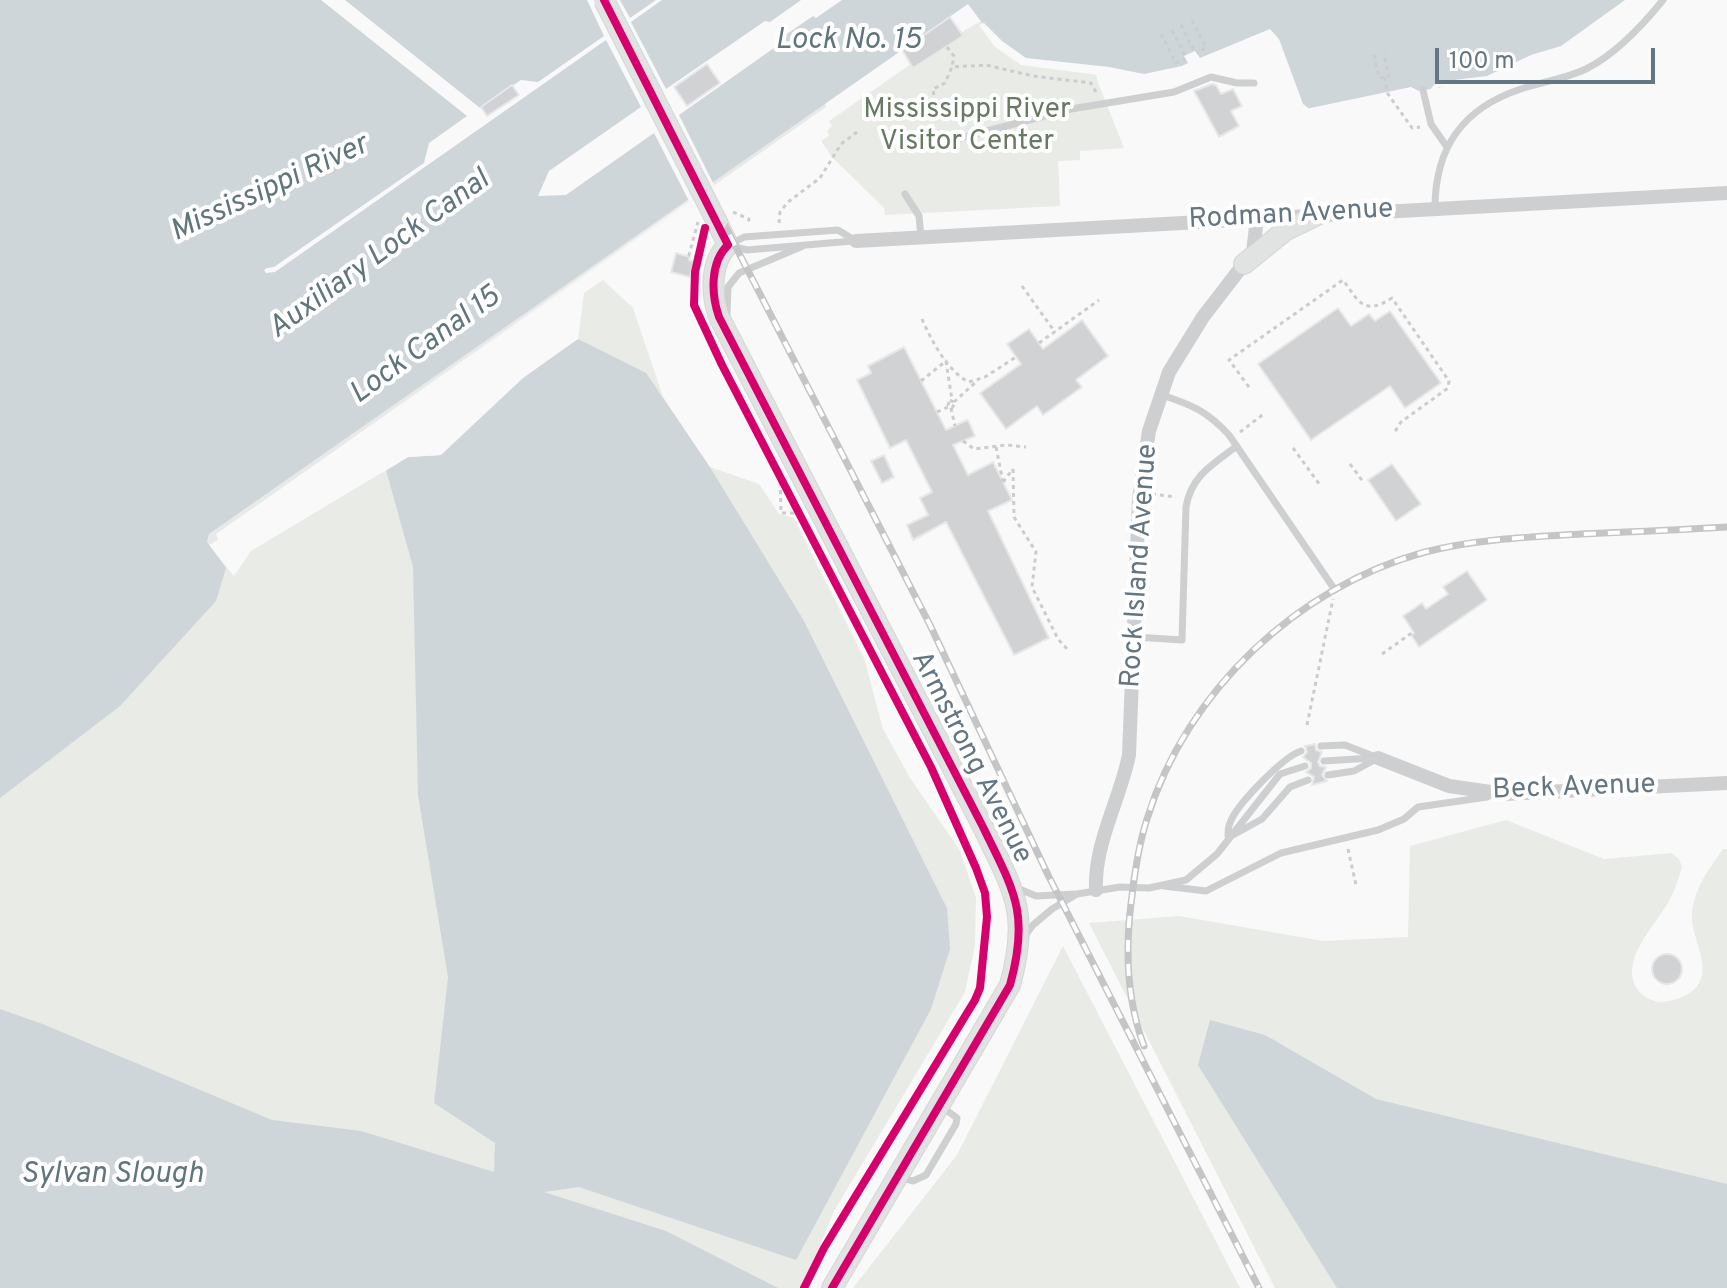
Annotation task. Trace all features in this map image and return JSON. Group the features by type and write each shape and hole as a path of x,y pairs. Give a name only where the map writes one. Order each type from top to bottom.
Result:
{"street":[{"path":"604,0 712,222 728,245"},
{"name":"Rodman Avenue","path":"856,241 1727,193"},
{"path":"1244,264 1286,230 1317,215"},
{"name":"Rock Island Avenue","path":"1096,890 1095,875 1101,846 1129,755 1140,492 1149,431 1169,372 1203,317 1256,245 1257,218"},
{"name":"Armstrong Avenue","path":"728,245 718,254 714,267 716,310 727,336 1017,900 1020,942 1010,985 832,1288"},
{"name":"Beck Avenue","path":"1378,758 1449,786 1505,794 1727,783"}],"lane":[{"path":"1435,208 1438,167 1458,129 1501,96 1569,76 1595,64 1630,36 1663,0"},
{"path":"945,142 1016,122 1174,92 1211,77 1254,83"},
{"path":"1423,90 1431,124 1447,147"},
{"path":"905,194 919,216 921,237"},
{"name":"Rodman Avenue","path":"728,245 744,237 838,230 856,241"},
{"name":"Rodman Avenue","path":"728,245 747,250 856,241"},
{"name":"Rodman Avenue","path":"727,336 726,294 733,280 749,268 803,246"},
{"path":"1160,395 1199,408 1215,419 1237,446 1335,590"},
{"path":"1135,637 1182,640 1189,490 1200,474 1237,446"},
{"path":"1321,746 1345,745 1378,758"},
{"path":"1227,838 1230,821 1249,798 1278,765 1301,751"},
{"path":"1324,761 1378,758"},
{"path":"1328,775 1354,771 1378,758"},
{"path":"1164,886 1186,880 1217,854 1280,774 1305,766"},
{"path":"1227,838 1262,819 1290,787 1308,780"},
{"path":"1011,884 1026,894 1036,896 1164,886 1206,891 1281,853 1378,830 1404,819 1418,807 1505,794"},
{"path":"1020,942 1043,917 1077,894"}],"path":[{"path":"1181,25 1196,52 1206,48 1192,20"},
{"path":"1161,34 1176,63 1185,57 1172,30"},
{"path":"935,103 933,89 945,83 952,67 954,56 947,47"},
{"path":"1374,55 1379,78 1389,76 1384,53"},
{"path":"952,67 986,65 1033,76 1091,83 1103,105"},
{"path":"1384,77 1388,94 1412,128 1431,124"},
{"path":"779,223 780,212 788,202 820,178 841,144 857,132"},
{"path":"695,272 712,222 749,219 748,223"},
{"path":"1249,387 1229,360 1343,280 1359,302 1368,307 1392,298 1449,381 1448,388 1401,422 1394,433"},
{"path":"1022,286 1055,332"},
{"path":"1039,343 1099,300"},
{"path":"922,319 931,338 961,378 969,382 980,379"},
{"path":"955,426 948,403 1016,357"},
{"path":"921,381 946,361 953,401"},
{"path":"937,412 950,407"},
{"path":"1246,441 1240,432 1265,413"},
{"path":"963,441 974,449 1026,447"},
{"path":"996,447 1003,482 1013,469 1014,517 1036,552 1032,587 1058,639 1068,650"},
{"path":"1293,448 1320,485"},
{"path":"774,462 807,526"},
{"path":"1350,464 1364,483"},
{"path":"780,474 781,513 800,513"},
{"path":"1152,494 1188,498"},
{"path":"1307,725 1335,590"},
{"path":"1382,654 1413,632"},
{"path":"1346,838 1356,885"}],"shaded area":[{"path":"825,103 826,107 216,534 218,540 209,545 209,534"}],"green space":[{"name":"Mississippi River Visitor Center","path":"950,17 962,32 981,21 998,44 1096,71 1124,148 1080,151 1080,160 1058,161 1060,206 885,215 884,208 832,157 821,141 829,136 827,131 832,126 829,121 911,64 902,51"},
{"path":"603,280 633,308 663,397 691,439 578,339 584,293"},
{"path":"408,457 947,908 803,619 710,467 759,484 779,514 794,518 864,658 883,729 910,778 959,849 976,897 975,945 965,992 834,1211 803,1288 774,1288 429,1182 0,1040 0,733 209,545 234,576 251,551"},
{"path":"1506,820 1604,859 1672,853 1679,859 1682,867 1673,893 1642,942 1633,966 1633,978 1638,990 1647,998 1659,1002 1688,994 1702,978 1693,906 1707,872 1723,849 1727,849 1727,1288 1275,1288 1089,923 1179,916 1323,941 1408,937 1410,846"},
{"path":"1063,946 1240,1288 853,1288 957,1155"}],"water":[{"path":"0,0 1632,0 1577,41 1493,78 1419,91 1411,87 1296,111 1273,40 1253,36 1186,68 1145,77 1023,62 998,44 968,4 209,534 207,542 226,568 216,601 120,706 0,798"},
{"name":"Sylvan Slough","path":"578,339 646,373 710,467 803,619 947,908 950,949 931,1009 796,1260 579,1187 544,1192 666,1231 778,1288 0,1288 0,1009 272,1120 361,1131 494,1172 495,1143 434,1103 448,977 418,795 413,567 386,470 408,457 441,455 472,411 558,340"},
{"path":"1210,1020 1265,1035 1376,1099 1727,1184 1727,1288 1337,1288 1198,1065"}],"pier":[{"path":"321,0 345,0 480,108 521,80 538,82 604,36 587,0 620,0 630,18 656,0 662,0 631,22 666,89 801,0 842,0 781,38 781,43 679,115 714,185 263,501 689,201 654,133 566,195 538,196 549,171 641,107 606,40 275,272 266,273 264,270 274,267 424,163 429,143 467,116"},
{"path":"1625,0 1636,0 1579,45 1529,63 1502,78 1467,86 1438,87 1437,91 1432,92 1431,88 1437,82 1487,76 1531,55 1561,46"},
{"path":"984,23 1026,58 1144,74 1182,66 1188,63 1184,56 1195,51 1200,58 1270,29 1279,39 1303,104 1311,110 1292,113 1270,43 1254,41 1187,72 1144,81 1021,65 995,47 979,25"},
{"path":"574,336 578,339 523,378 441,455 408,457 382,473 384,467 407,454 439,451 469,408 556,337"}],"building":[{"path":"950,17 963,36 913,68 902,50"},
{"path":"707,64 720,83 687,106 674,87"},
{"path":"1212,84 1221,94 1233,89 1242,106 1231,111 1239,126 1219,137 1194,91"},
{"path":"512,85 519,95 487,116 481,107"},
{"path":"676,253 694,261 690,277 671,272"},
{"path":"1338,308 1351,326 1369,314 1375,321 1390,311 1441,383 1405,408 1390,386 1311,440 1258,364"},
{"path":"1082,320 1108,356 1076,380 1082,387 1043,415 1037,406 1006,429 980,393 1021,364 1007,344 1029,329 1043,349"},
{"path":"904,347 946,430 967,420 969,422 975,436 953,445 968,475 993,462 1012,500 988,511 1049,638 1014,655 946,522 913,540 907,525 928,515 920,498 932,492 906,440 890,448 857,380 871,373 868,366"},
{"path":"884,455 894,477 882,483 871,461"},
{"path":"1392,464 1421,504 1396,521 1368,480"},
{"path":"1467,571 1487,600 1419,647 1403,616 1422,603 1426,609 1448,594 1443,587"},
{"path":"1315,744 1316,750 1322,752 1318,762 1326,767 1322,775 1327,781 1312,785 1314,777 1306,772 1311,768 1311,763 1303,757 1307,752 1305,746"},
{"path":"1667,954 1677,959 1682,969 1677,979 1667,984 1657,979 1652,969 1657,959"}],"railway":[{"path":"609,0 930,625 1048,875 1259,1288"},
{"path":"1144,1046 1130,991 1128,953 1133,886 1144,828 1165,772 1189,729 1218,688 1253,651 1291,618 1333,591 1378,568 1425,552 1522,538 1727,527"}],"cycle path":[{"path":"604,0 728,245 715,269 714,298 719,317 983,827 1016,903 1019,939 1010,985 832,1288"},
{"path":"705,228 695,272 694,305 722,365 931,767 985,893 987,917 980,988 975,1000 824,1248 804,1288"}],"water label":[{"name":"Lock No. 15","path":"848,42"},
{"name":"Mississippi River","path":"270,190"},
{"name":"Auxiliary Lock Canal","path":"380,256"},
{"name":"Lock Canal 15","path":"426,347"}]}
